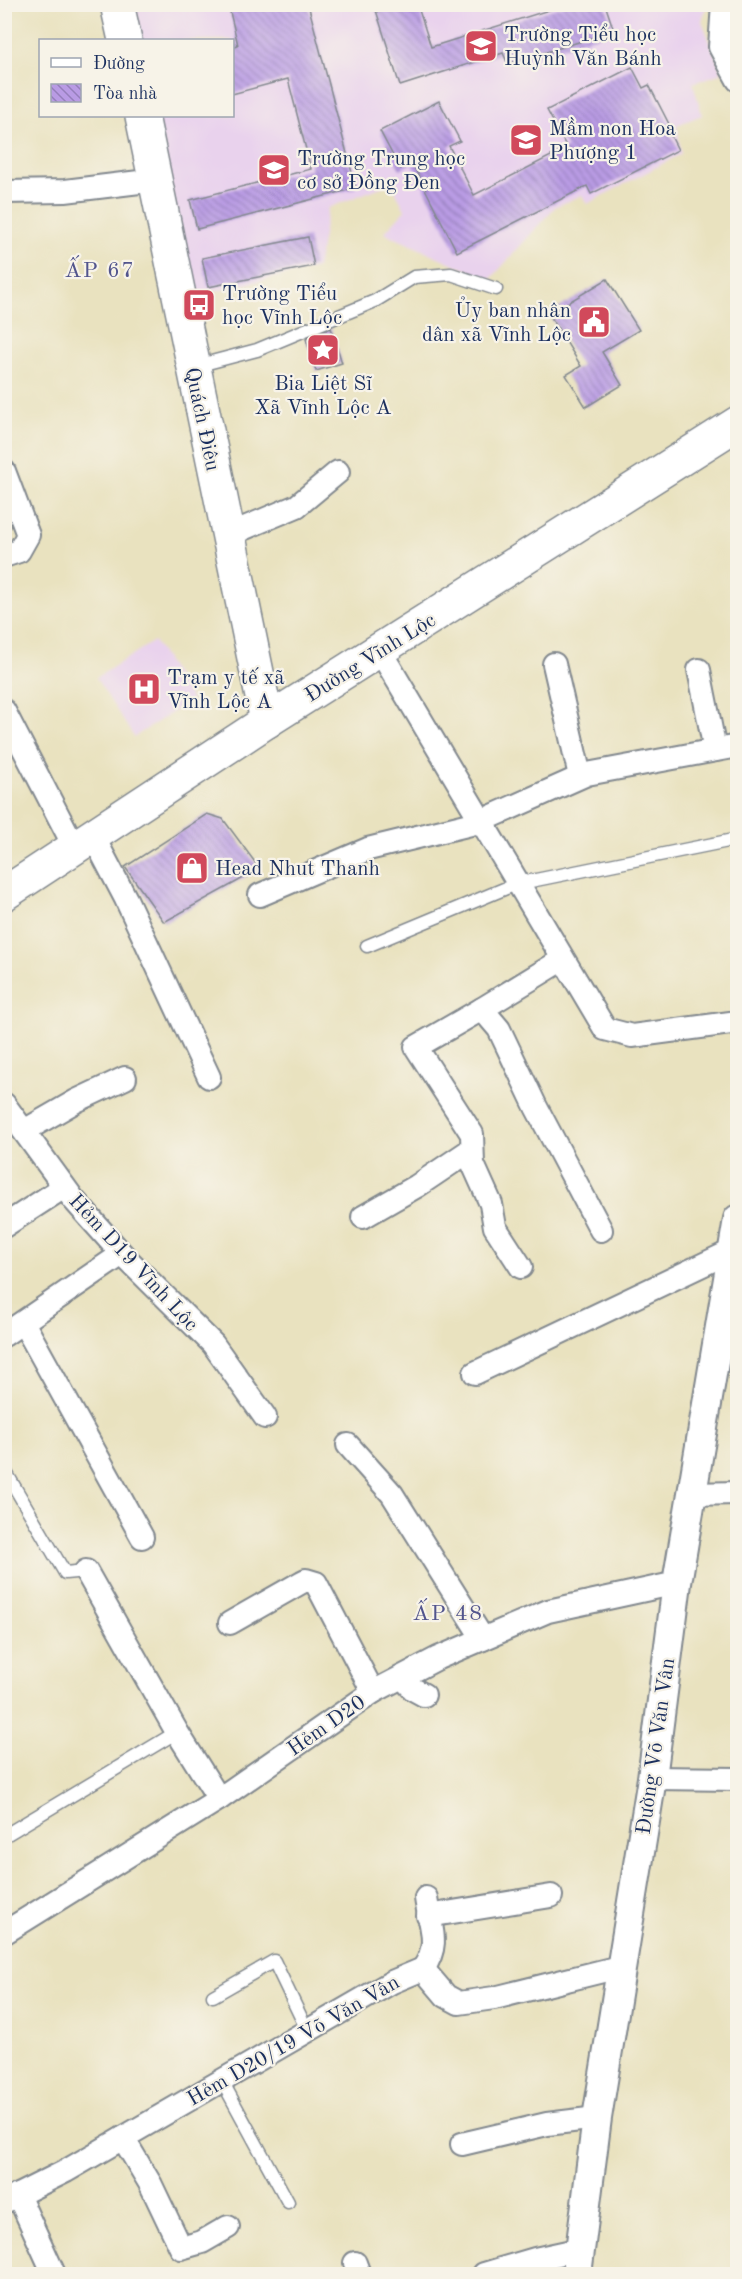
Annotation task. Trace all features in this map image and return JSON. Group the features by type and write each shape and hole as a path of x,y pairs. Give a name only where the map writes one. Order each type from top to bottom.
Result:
{"main road":[{"path":"117,4 125,39"},
{"name":"Quách Điêu","path":"142,117 192,367 267,721"},
{"name":"Đường Vĩnh Lộc","path":"4,894 267,721 738,423"}],"street":[{"path":"723,4 738,80"},
{"path":"4,192 65,192 156,180"},
{"path":"4,471 28,535 19,551 4,556"},
{"path":"228,535 297,506 338,472"},
{"path":"380,651 479,822 605,1029 632,1036 738,1022"},
{"path":"554,664 579,776"},
{"path":"699,670 715,750"},
{"path":"4,711 84,842 126,899 209,1077"},
{"path":"260,895 368,849 479,822 579,776 738,746"},
{"path":"521,1267 495,1227 491,1204 473,1164 472,1134 416,1047 562,960"},
{"path":"482,1009 499,1029 536,1107 601,1230"},
{"path":"24,1131 76,1101 125,1078"},
{"name":"Hẻm D19 Vĩnh Lộc","path":"4,1104 64,1187 122,1254 213,1344 265,1417"},
{"path":"363,1217 417,1186 472,1149"},
{"path":"4,1226 64,1187"},
{"name":"Đường Võ Văn Vân","path":"579,2262 597,2118 652,1778 677,1583 691,1494 729,1313 738,1219"},
{"path":"475,1373 735,1248"},
{"path":"122,1254 14,1330 142,1537"},
{"path":"348,1445 392,1494 483,1639"},
{"path":"691,1494 738,1493"},
{"path":"86,1571 177,1732 219,1799"},
{"path":"230,1623 302,1582 312,1581 316,1583 373,1692"},
{"name":"Hẻm D20","path":"4,1933 219,1799 373,1692 414,1688 438,1658 548,1611 677,1583"},
{"path":"652,1778 738,1779"},
{"path":"423,1969 433,1954 434,1939 427,1907 551,1896"},
{"name":"Hẻm D20/19 Võ Văn Vân","path":"11,2199 123,2138 392,1982 423,1969 446,1996 459,2003 494,1998 623,1966"},
{"path":"462,2144 548,2124 597,2118"},
{"path":"123,2138 151,2185 181,2248 202,2242 228,2227"},
{"path":"11,2199 54,2274"},
{"path":"484,2274 535,2259 579,2262"}],"lane":[{"path":"192,367 257,350 375,301 414,278 451,274 496,289"},
{"path":"367,946 516,884 738,838"},
{"path":"4,1469 65,1573 86,1571"},
{"path":"4,1836 177,1732"},
{"path":"213,1996 274,1961 308,2032"},
{"path":"222,2081 288,2202"}],"shaded area":[{"path":"131,5 707,5 702,21 722,73 693,83 702,115 677,125 681,154 587,204 582,195 555,207 490,280 384,233 405,210 391,183 328,208 317,268 194,296 155,117 234,117 234,39 139,39"},
{"name":"Trạm y tế xã Vĩnh Lộc A","path":"154,641 192,700 134,737 96,678"}],"building":[{"path":"228,4 308,4 356,188 197,229 190,200 311,169 288,79 234,93 234,46 238,45"},
{"path":"374,4 417,4 431,47 568,4 605,4 614,31 508,64 503,53 400,86"},
{"path":"632,67 643,88 649,85 670,126 667,128 678,150 591,194 587,186 457,252 412,163 400,169 380,131 439,101 460,141 449,146 474,195 567,148 547,110"},
{"path":"308,237 314,266 208,287 202,258"},
{"name":"Ủy ban nhân dân xã Vĩnh Lộc","path":"607,279 639,330 602,352 622,385 586,407 566,375 581,366 549,314"},
{"path":"331,328 342,363 316,371 306,339"},
{"name":"Head Nhut Thanh","path":"207,814 223,819 260,869 164,922 125,867"}],"place":[{"name":"Trường Tiểu học Huỳnh Văn Bánh","path":"481,46"},
{"name":"Mầm non Hoa Phượng 1","path":"526,140"},
{"name":"Trường Trung học cơ sở Đồng Đen","path":"274,170"},
{"name":"Trường Tiểu học Vĩnh Lộc","path":"199,305"},
{"name":"Ủy ban nhân dân xã Vĩnh Lộc","path":"594,322"},
{"name":"Bia Liệt Sĩ Xã Vĩnh Lộc A","path":"323,350"},
{"name":"Trạm y tế xã Vĩnh Lộc A","path":"144,689"},
{"name":"Head Nhut Thanh","path":"192,868"}],"district":[{"name":"ẤP 67","path":"100,269"},
{"name":"ẤP 48","path":"448,1612"}]}
